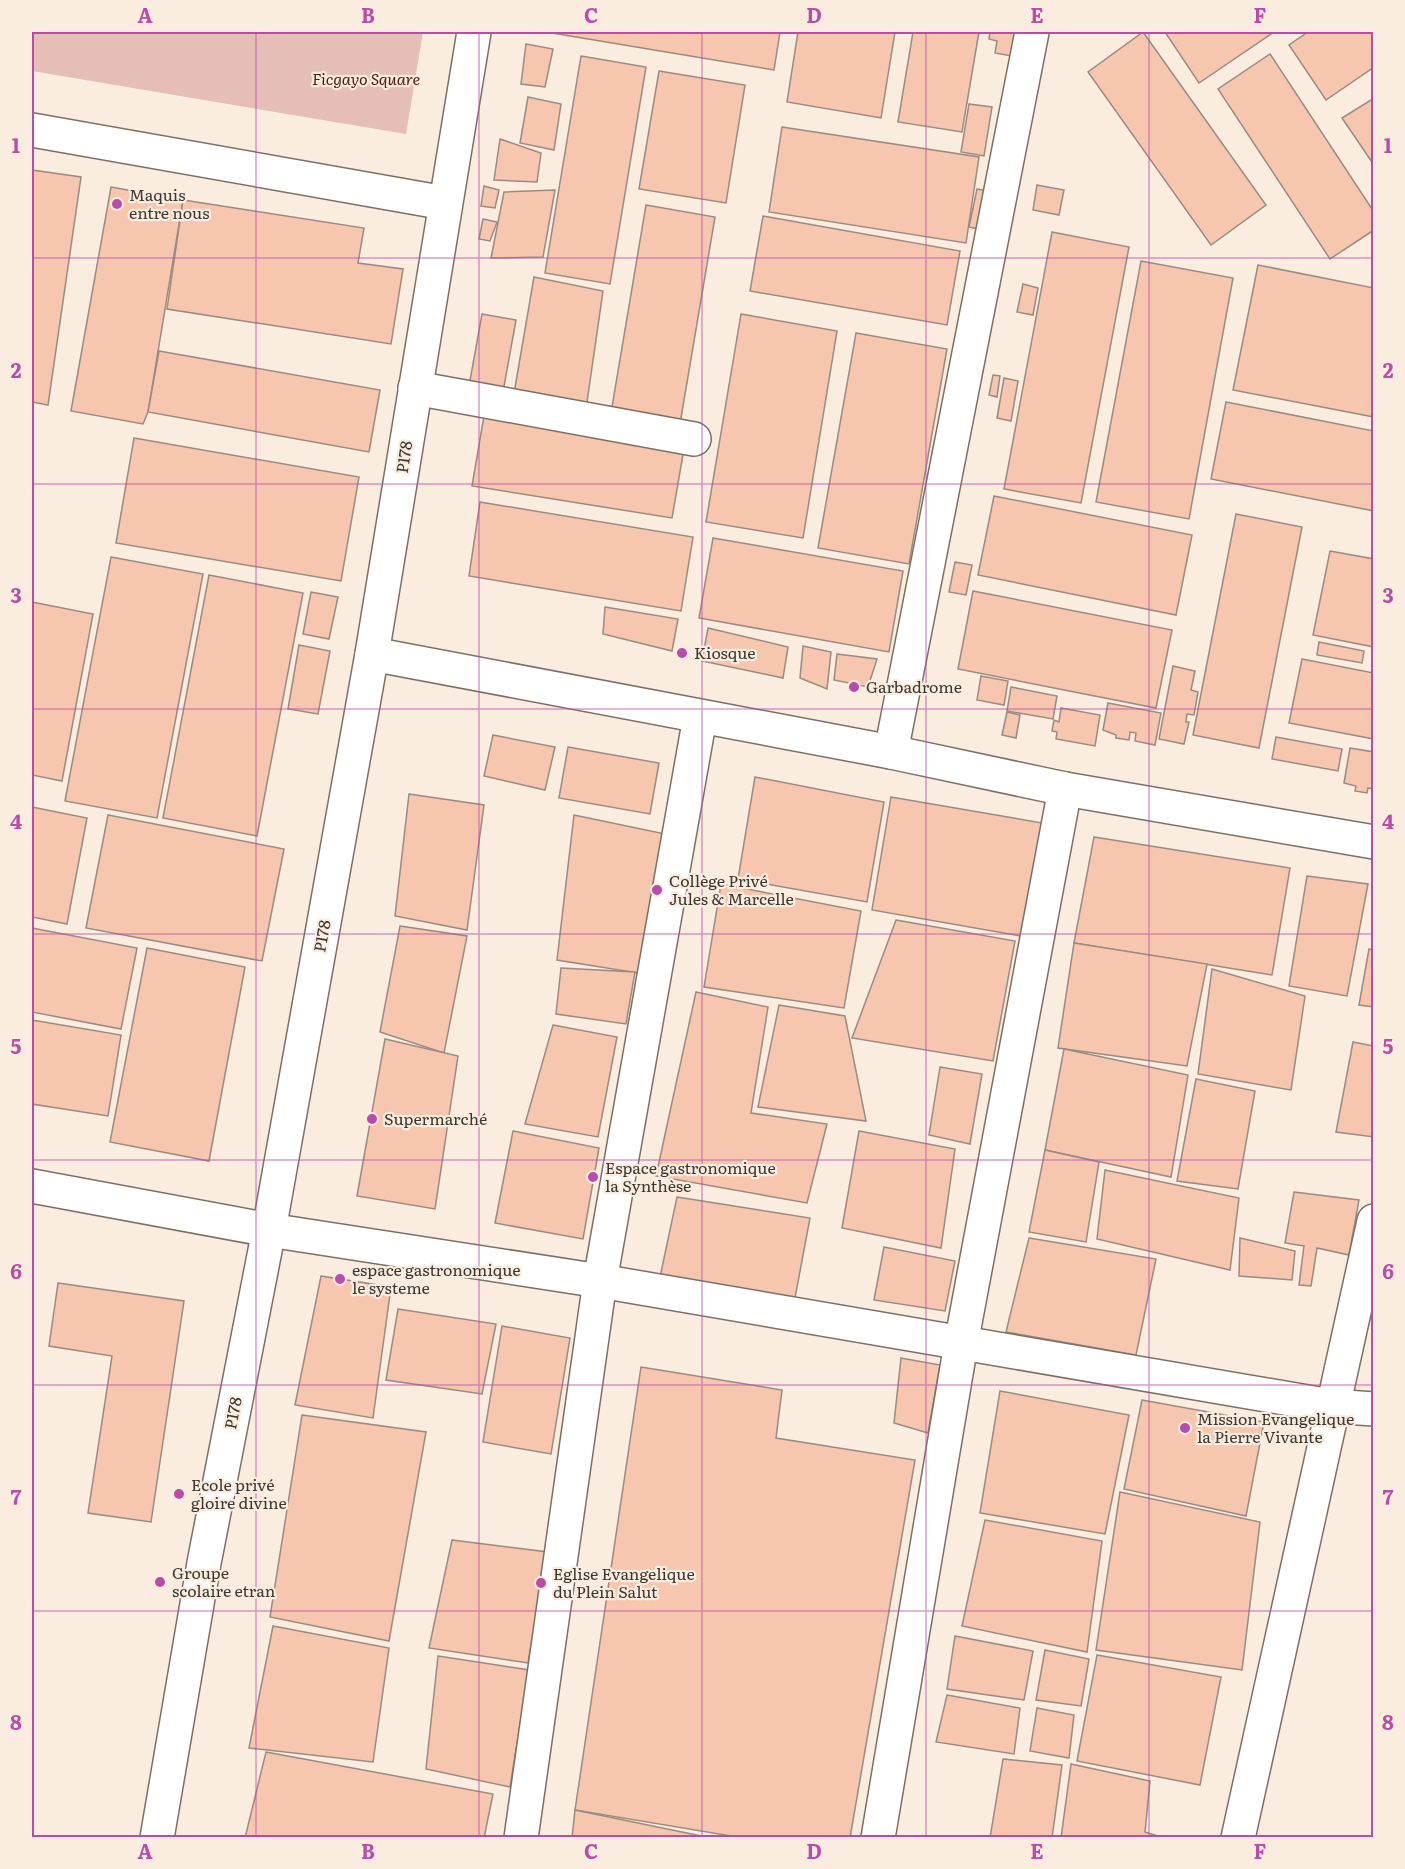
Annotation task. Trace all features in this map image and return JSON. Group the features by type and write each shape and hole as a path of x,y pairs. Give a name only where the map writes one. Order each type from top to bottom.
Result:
{"street":[{"name":"P178","path":"157,1838 204,1563 269,1230 372,654 474,32"},
{"path":"891,752 1032,32"},
{"path":"32,130 445,203"},
{"path":"415,388 694,439"},
{"path":"372,654 891,752 1065,789 1374,842"},
{"path":"520,1838 600,1281 700,717"},
{"path":"878,1838 961,1344 1065,789"},
{"path":"32,1186 269,1230 600,1281 1331,1406 1374,1409"},
{"path":"1238,1838 1331,1406 1374,1221"}],"green space":[{"name":"Ficgayo Square","path":"32,32 423,32 406,134 32,71"}],"building":[{"path":"546,32 780,32 774,70"},
{"path":"798,32 895,32 881,118 787,102"},
{"path":"913,32 979,32 962,132 898,122"},
{"path":"990,32 1021,32 1017,57 995,53 997,41 989,39"},
{"path":"1143,32 1266,205 1211,245 1088,72"},
{"path":"1165,32 1274,32 1199,83"},
{"path":"1308,32 1374,32 1374,67 1326,100 1289,45"},
{"path":"526,44 553,49 545,87 521,84"},
{"path":"1270,54 1374,212 1374,230 1330,259 1218,89"},
{"path":"581,56 646,67 610,284 545,273"},
{"path":"659,71 745,85 726,203 639,189"},
{"path":"528,97 561,104 554,150 520,143"},
{"path":"1374,98 1374,165 1342,118"},
{"path":"969,104 992,107 984,156 961,152"},
{"path":"782,127 979,157 966,243 769,212"},
{"path":"500,139 541,153 537,182 494,180"},
{"path":"32,170 81,177 48,405 32,402"},
{"path":"1037,185 1064,190 1059,215 1033,210"},
{"path":"484,186 499,190 495,208 481,206"},
{"path":"111,187 183,200 148,412 143,424 71,411"},
{"path":"977,189 993,192 986,231 969,227"},
{"path":"555,190 543,257 491,258 504,192"},
{"path":"183,200 364,228 358,263 403,269 391,344 167,309"},
{"path":"646,205 715,217 680,424 611,413"},
{"path":"763,216 960,251 947,325 750,291"},
{"path":"483,219 497,222 490,241 479,239"},
{"path":"1052,232 1129,247 1081,503 1004,489"},
{"path":"1141,261 1233,278 1189,519 1096,502"},
{"path":"1258,265 1374,288 1374,417 1233,390"},
{"path":"534,277 603,291 587,402 513,399"},
{"path":"1023,284 1038,288 1033,315 1017,312"},
{"path":"482,314 516,320 503,392 469,386"},
{"path":"741,314 837,331 803,538 706,522"},
{"path":"856,333 947,349 909,564 818,548"},
{"path":"159,351 380,390 369,452 148,412"},
{"path":"993,375 1000,376 997,397 989,395"},
{"path":"1004,378 1018,381 1011,421 997,418"},
{"path":"1226,402 1374,431 1374,511 1211,479"},
{"path":"485,410 685,443 672,518 472,486"},
{"path":"134,438 359,477 341,581 116,543"},
{"path":"994,496 1192,535 1176,615 978,575"},
{"path":"480,502 693,537 681,611 469,576"},
{"path":"1236,514 1302,527 1259,748 1193,735"},
{"path":"713,538 903,571 889,652 699,618"},
{"path":"1330,551 1374,559 1374,647 1313,635"},
{"path":"111,557 203,574 157,818 65,801"},
{"path":"955,562 972,565 966,595 949,592"},
{"path":"209,575 303,593 257,836 163,818"},
{"path":"973,591 1172,630 1156,708 958,669"},
{"path":"311,592 338,597 329,639 303,634"},
{"path":"32,602 93,614 62,781 32,775"},
{"path":"605,607 678,619 672,651 603,634"},
{"path":"708,628 788,647 783,678 702,661"},
{"path":"1319,642 1364,651 1362,663 1317,655"},
{"path":"299,645 330,651 318,714 288,709"},
{"path":"803,646 831,652 827,689 800,678"},
{"path":"837,654 877,659 868,687 834,680"},
{"path":"1302,659 1374,673 1374,739 1289,723"},
{"path":"1173,666 1195,671 1191,690 1198,692 1194,715 1187,714 1186,722 1189,722 1184,744 1159,739"},
{"path":"981,676 1008,681 1004,705 977,700"},
{"path":"1011,687 1057,696 1053,719 1007,711"},
{"path":"1108,703 1161,713 1155,745 1135,741 1136,733 1130,732 1129,740 1116,738 1116,735 1103,730"},
{"path":"1061,708 1100,715 1095,746 1056,739 1057,732 1052,731 1054,720 1059,722"},
{"path":"1007,712 1020,715 1016,738 1002,735"},
{"path":"493,735 555,747 545,790 484,776"},
{"path":"1276,737 1342,749 1338,771 1272,759"},
{"path":"568,747 659,763 650,814 559,798"},
{"path":"1350,748 1374,752 1374,789 1368,788 1367,793 1355,791 1356,786 1344,783"},
{"path":"755,777 884,802 867,902 738,879"},
{"path":"409,794 484,805 467,930 395,916"},
{"path":"891,797 1048,824 1026,937 872,910"},
{"path":"32,807 87,818 67,924 32,917"},
{"path":"108,815 284,849 262,961 86,928"},
{"path":"574,815 670,835 644,974 557,960"},
{"path":"1094,837 1290,868 1272,975 1074,943"},
{"path":"1307,876 1368,884 1347,996 1289,986"},
{"path":"721,884 861,911 844,1008 704,987"},
{"path":"896,920 1015,941 993,1061 852,1038"},
{"path":"400,926 467,936 444,1053 380,1032"},
{"path":"32,928 137,948 121,1029 32,1012"},
{"path":"1074,943 1207,964 1187,1066 1058,1048"},
{"path":"147,948 245,967 209,1161 110,1142"},
{"path":"1369,949 1374,950 1374,1007 1359,1005"},
{"path":"561,968 635,972 626,1024 556,1014"},
{"path":"1212,969 1305,996 1291,1090 1198,1074"},
{"path":"696,992 768,1007 751,1113 827,1124 807,1203 656,1176"},
{"path":"779,1005 845,1016 866,1121 758,1107"},
{"path":"32,1020 121,1035 108,1116 32,1104"},
{"path":"553,1025 617,1037 598,1137 525,1124"},
{"path":"385,1039 458,1056 435,1209 357,1196"},
{"path":"1353,1042 1374,1046 1374,1137 1336,1132"},
{"path":"1064,1049 1188,1075 1171,1177 1045,1150"},
{"path":"940,1067 982,1074 970,1144 929,1135"},
{"path":"1196,1079 1255,1091 1238,1189 1177,1181"},
{"path":"513,1131 599,1148 583,1239 495,1223"},
{"path":"859,1131 955,1149 941,1248 842,1228"},
{"path":"1045,1150 1099,1162 1086,1242 1029,1232"},
{"path":"1105,1170 1239,1198 1230,1270 1097,1239"},
{"path":"1294,1192 1359,1200 1349,1255 1317,1248 1311,1286 1299,1285 1304,1246 1285,1243"},
{"path":"677,1197 810,1218 795,1298 660,1277"},
{"path":"1029,1238 1156,1259 1136,1355 1006,1332"},
{"path":"1240,1238 1295,1251 1292,1280 1239,1276"},
{"path":"884,1247 955,1261 945,1311 874,1300"},
{"path":"321,1276 391,1287 373,1418 295,1405"},
{"path":"58,1283 184,1301 151,1522 88,1513 112,1356 49,1346"},
{"path":"398,1309 496,1324 482,1394 386,1380"},
{"path":"502,1326 570,1338 551,1454 483,1442"},
{"path":"901,1358 940,1365 928,1433 894,1423"},
{"path":"641,1367 782,1390 776,1438 915,1460 850,1838 743,1838 575,1810"},
{"path":"1000,1391 1129,1415 1105,1534 980,1513"},
{"path":"1142,1400 1264,1422 1246,1516 1124,1489"},
{"path":"302,1415 426,1432 389,1641 270,1617"},
{"path":"1120,1492 1260,1522 1242,1670 1096,1650"},
{"path":"985,1520 1102,1541 1087,1652 962,1626"},
{"path":"452,1540 548,1552 528,1663 429,1648"},
{"path":"273,1626 389,1648 373,1762 249,1748"},
{"path":"955,1636 1033,1651 1024,1700 947,1689"},
{"path":"1045,1650 1089,1659 1081,1706 1036,1700"},
{"path":"1097,1655 1221,1677 1200,1785 1077,1761"},
{"path":"438,1656 529,1670 510,1787 426,1769"},
{"path":"947,1695 1020,1708 1014,1754 936,1742"},
{"path":"1037,1708 1074,1715 1069,1758 1030,1751"},
{"path":"266,1752 493,1794 484,1838 245,1838"},
{"path":"1003,1759 1062,1765 1052,1838 990,1838"},
{"path":"1071,1764 1150,1781 1145,1832 1164,1838 1061,1838"},
{"path":"575,1810 711,1838 572,1838"}],"place":[{"name":"Maquis entre nous","path":"117,204"},
{"name":"Kiosque","path":"682,653"},
{"name":"Garbadrome","path":"854,687"},
{"name":"Collège Privé Jules & Marcelle","path":"657,890"},
{"name":"Supermarché","path":"372,1119"},
{"name":"Espace gastronomique la Synthèse","path":"593,1177"},
{"name":"espace gastronomique le systeme","path":"340,1279"},
{"name":"Mission Evangelique la Pierre Vivante","path":"1185,1428"},
{"name":"Ecole privé gloire divine","path":"179,1494"},
{"name":"Groupe scolaire etran","path":"160,1582"},
{"name":"Eglise Evangelique du Plein Salut","path":"541,1583"}]}
